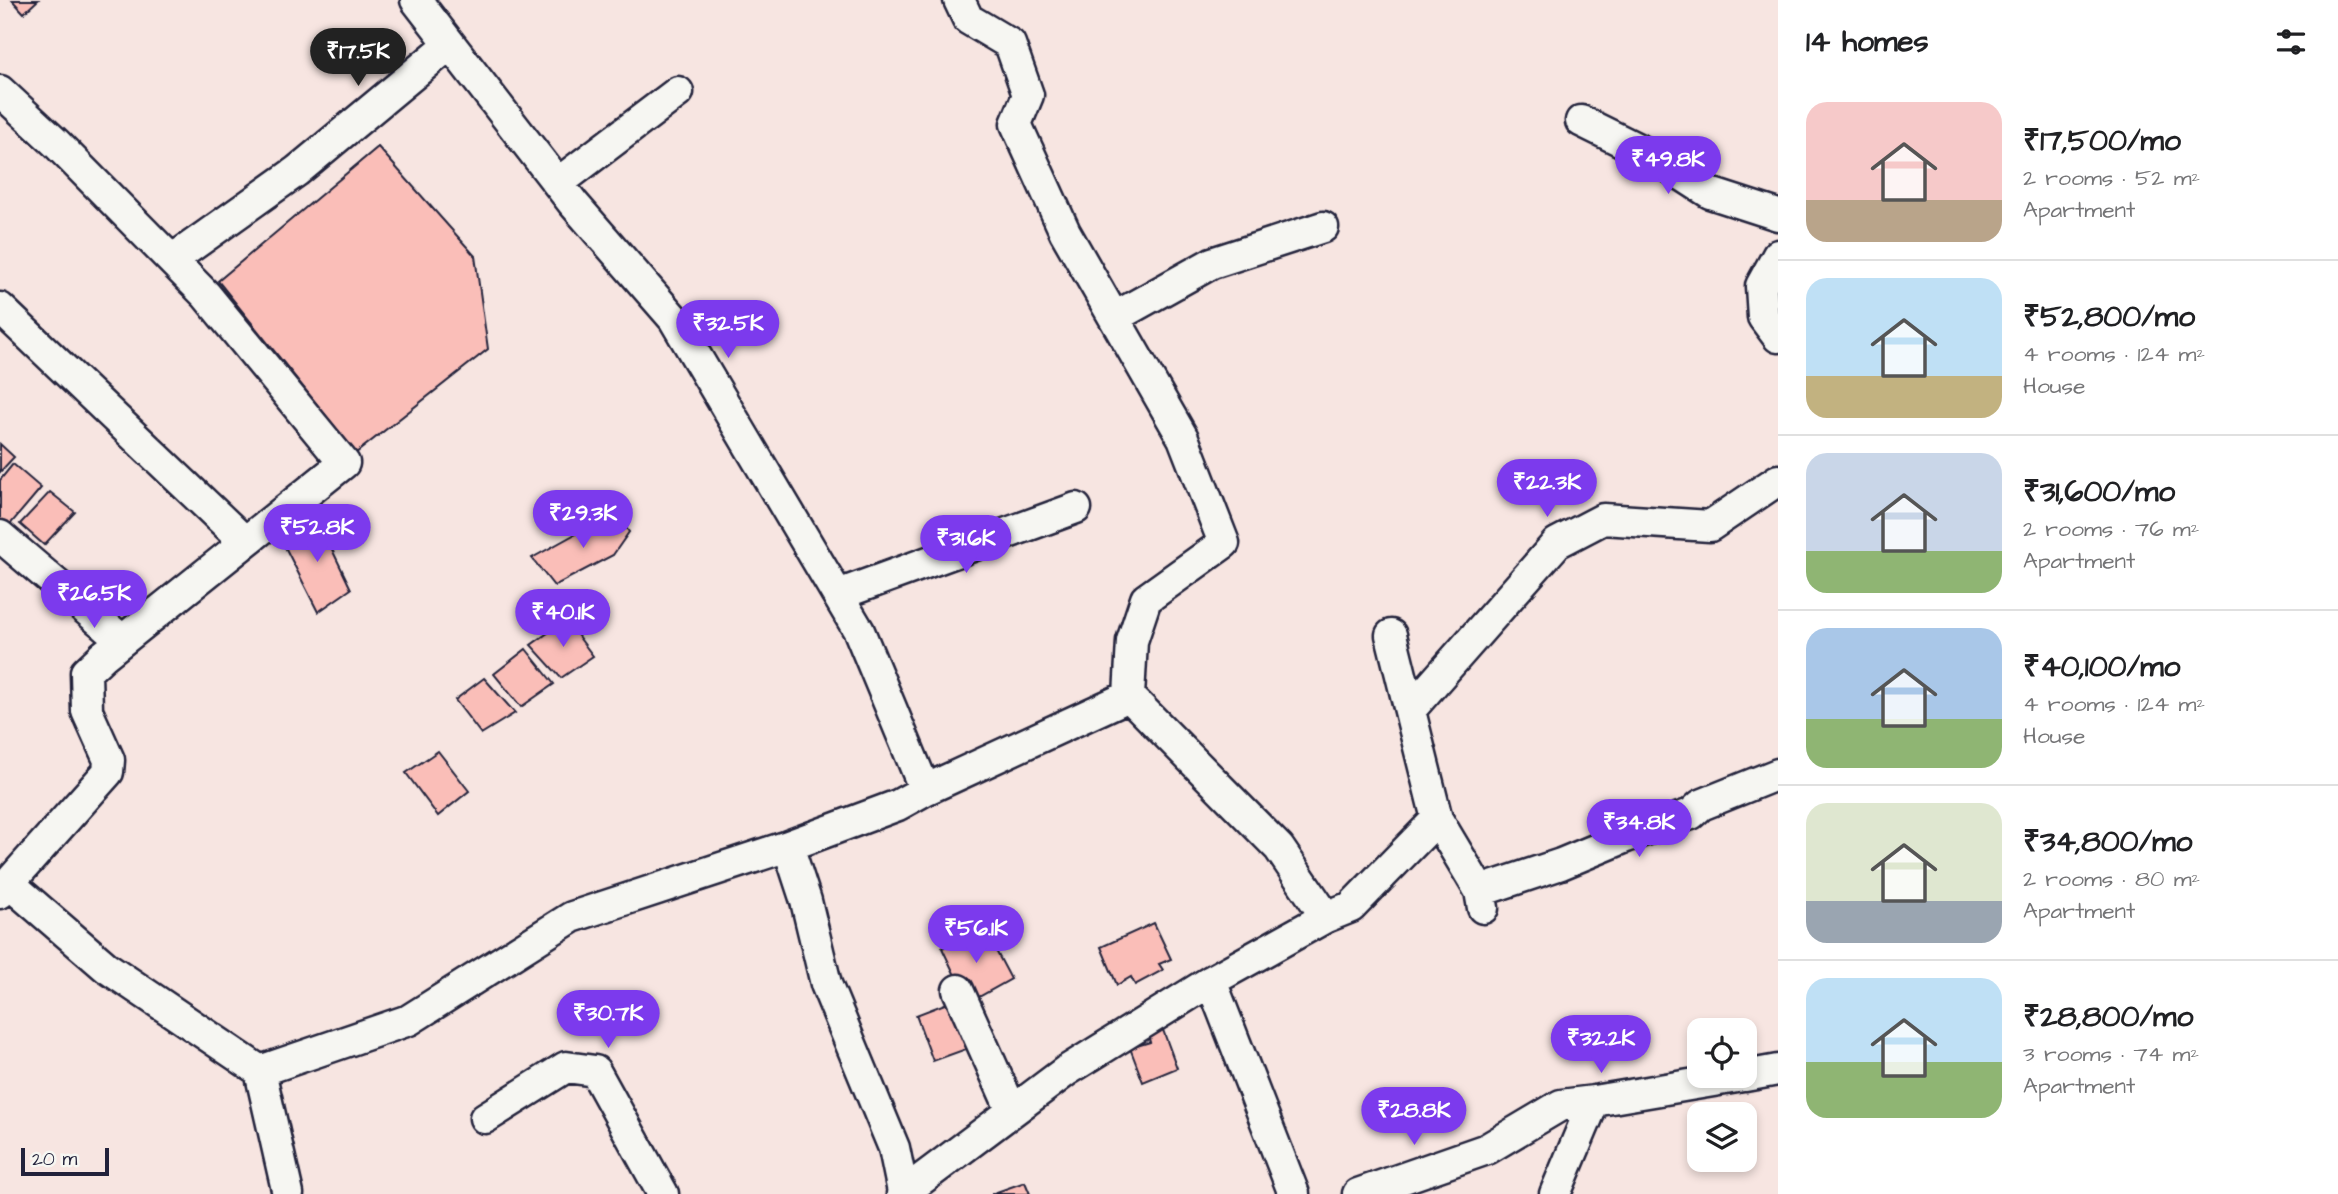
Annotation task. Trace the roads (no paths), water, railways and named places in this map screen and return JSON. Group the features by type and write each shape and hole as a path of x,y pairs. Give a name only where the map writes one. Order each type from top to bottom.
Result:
{"street":[{"path":"416,0 558,183 674,319 859,631 925,790"},
{"path":"959,0 968,19 1010,44 1028,95 1016,124 1065,233 1183,438 1224,543 1146,598 1132,641 1129,696 1279,848 1326,917"},
{"path":"172,260 297,171 450,44"},
{"path":"0,91 57,144 206,295 344,463 122,640 86,672 87,711 109,760 108,772 5,888 106,967 260,1071 288,1194"},
{"path":"558,183 678,92"},
{"path":"1581,121 1654,157 1710,193 1778,215"},
{"path":"1115,317 1212,263 1323,227"},
{"path":"1778,255 1761,286 1763,317 1778,337"},
{"path":"0,308 245,542"},
{"path":"1410,710 1557,543 1603,519 1710,526 1778,480"},
{"path":"838,595 1076,508"},
{"path":"0,536 122,640"},
{"path":"1391,635 1437,819 1481,899 1626,837 1691,814 1701,804 1778,774"},
{"path":"260,1071 409,1020 572,917 788,846 898,806 925,790 1129,696"},
{"path":"788,846 806,901 826,984 894,1147 902,1193 1066,1071 1211,981 1326,917 1351,908 1437,819"},
{"path":"1211,981 1294,1194"},
{"path":"958,990 1012,1111"},
{"path":"485,1118 566,1067 596,1071 663,1194"},
{"path":"1757,1074 1778,1070"},
{"path":"1358,1194 1487,1149 1561,1105 1687,1086"},
{"path":"1555,1194 1594,1101"}]}
